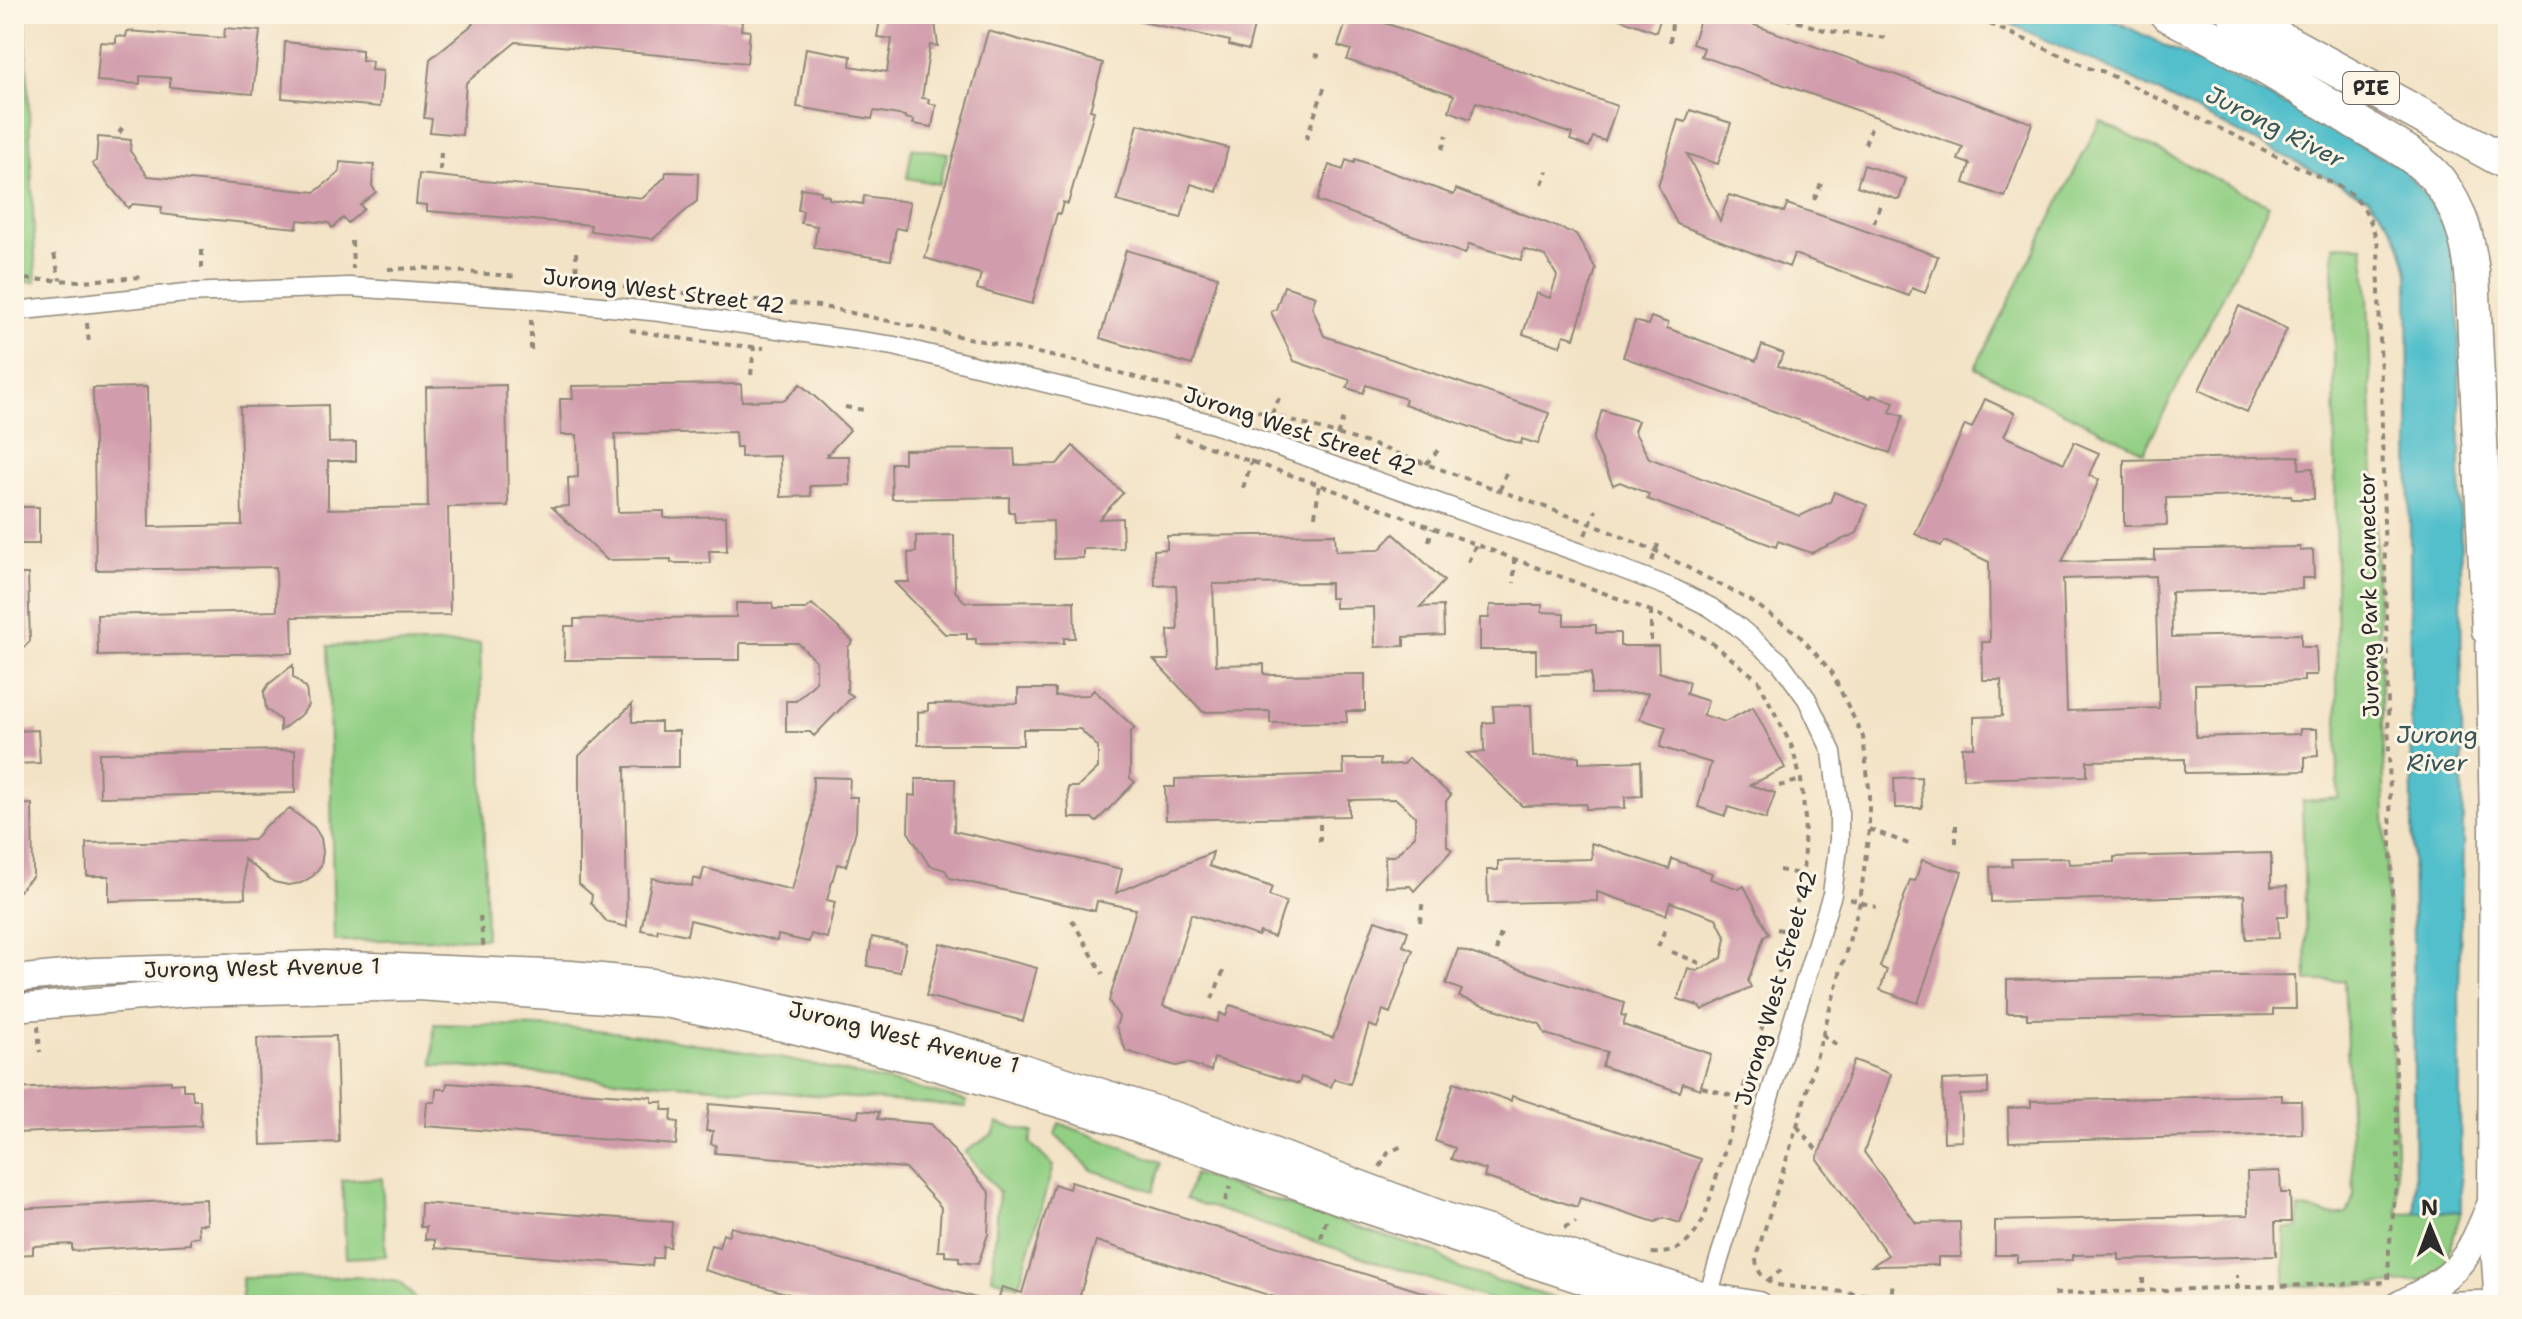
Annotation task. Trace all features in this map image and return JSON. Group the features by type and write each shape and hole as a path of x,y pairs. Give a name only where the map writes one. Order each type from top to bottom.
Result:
{"highway":[{"path":"2167,14 2294,83 2407,154 2430,171 2454,205 2466,235 2472,272 2502,636"},
{"name":"PIE","path":"2235,14 2508,163"},
{"path":"2508,540 2508,557"},
{"path":"2502,636 2508,597"}],"street":[{"name":"Jurong West Street 42","path":"14,311 204,292 349,287 532,299 660,312 894,346 1214,424 1578,552 1674,589 1710,607 1780,662 1807,699 1832,752 1839,809 1839,840 1832,894 1706,1300"},
{"path":"2444,1305 2501,1303 2491,1201 2493,825 2502,636"},
{"name":"Jurong West Avenue 1","path":"14,979 94,971 324,964 571,974 653,982 734,996 914,1036 1074,1083 1187,1119 1434,1212 1706,1300 1763,1293"},
{"name":"Jurong West Avenue 1","path":"14,1008 187,993 418,987 665,1004 793,1030 894,1056 1122,1123 1376,1214 1657,1305"},
{"path":"2393,1294 2439,1284 2465,1259 2491,1201"}],"path":[{"path":"1670,42 1673,14"},
{"path":"1774,14 1827,31 1887,38"},
{"name":"Jurong Park Connector","path":"1967,14 2102,71 2344,189 2361,201 2371,219 2378,245 2398,1169 2389,1250 2393,1294"},
{"path":"1314,55 1324,57"},
{"path":"1306,139 1325,86"},
{"path":"119,133 126,123"},
{"path":"1865,144 1871,128"},
{"path":"1442,149 1447,135"},
{"path":"440,170 441,152"},
{"path":"1542,184 1547,171"},
{"path":"1814,200 1822,181"},
{"path":"1874,223 1881,202"},
{"path":"352,241 353,269 367,269"},
{"path":"202,250 204,292"},
{"path":"563,281 577,283 576,252"},
{"path":"54,254 60,280"},
{"path":"381,269 423,268 533,279"},
{"path":"202,272 216,272"},
{"path":"14,279 157,276"},
{"path":"609,286 819,306 1112,371 1285,418 1500,490 1656,551 1737,593 1798,634 1831,671 1863,737 1869,788 1869,829 1860,902 1797,1126 1756,1257 1763,1293"},
{"path":"531,317 531,350"},
{"path":"620,328 770,349"},
{"path":"751,375 754,347"},
{"path":"845,407 864,410"},
{"path":"1171,434 1651,611 1707,639 1758,680 1792,747 1801,780 1805,819 1803,875 1791,932 1704,1218 1694,1236 1683,1247 1669,1253"},
{"path":"1426,464 1441,447"},
{"path":"1500,490 1507,470"},
{"path":"1578,552 1596,510"},
{"path":"1429,541 1432,528"},
{"path":"1468,562 1476,544"},
{"path":"1514,558 1514,583"},
{"path":"1651,611 1651,643"},
{"path":"1779,786 1801,780"},
{"path":"1320,821 1320,842"},
{"path":"1956,825 1956,846"},
{"path":"1869,829 1914,846"},
{"path":"1779,870 1795,873"},
{"path":"1832,894 1876,907"},
{"path":"1420,922 1423,899"},
{"path":"480,916 484,957"},
{"path":"1072,920 1103,974"},
{"path":"1658,947 1666,927"},
{"path":"1496,951 1502,929"},
{"path":"1777,929 1818,939"},
{"path":"1672,952 1702,964"},
{"path":"1212,999 1225,967"},
{"path":"38,1028 40,1052"},
{"path":"1822,1034 1840,1047"},
{"path":"1702,1087 1739,1098"},
{"path":"1797,1126 1816,1149"},
{"path":"1376,1172 1388,1153 1402,1146"},
{"path":"1225,1201 1232,1180"},
{"path":"1321,1238 1328,1214"},
{"path":"1562,1229 1576,1222"},
{"path":"1763,1293 1784,1268"},
{"path":"2237,1275 2237,1290"},
{"path":"2143,1278 2143,1293"},
{"path":"1763,1293 1777,1285 1891,1297 1893,1282"},
{"path":"2054,1294 2237,1290 2393,1294"},
{"path":"2120,1293 2120,1305"}],"green space":[{"path":"14,14 25,14 36,282 14,281"},
{"path":"2100,121 2269,205 2144,452 1975,368"},
{"path":"912,148 948,153 939,184 907,178"},
{"path":"2333,245 2363,246 2368,295 2398,1213 2461,1211 2446,1263 2426,1280 2285,1286 2285,1228 2298,1229 2299,1208 2327,1215 2347,1214 2354,1195 2344,981 2307,981 2302,801 2338,798"},
{"path":"480,643 486,938 334,941 328,646"},
{"path":"434,1024 585,1029 697,1043 877,1079 966,1101 966,1107 433,1065"},
{"path":"997,1123 1033,1132 1030,1143 1053,1166 1019,1286 992,1278 999,1192 965,1152 994,1133"},
{"path":"1059,1123 1161,1162 1153,1191 1092,1170 1055,1135"},
{"path":"1194,1174 1436,1253 1460,1269 1576,1305 1507,1305 1186,1199"},
{"path":"382,1178 386,1256 346,1258 342,1180"},
{"path":"363,1277 399,1282 422,1305 242,1305 242,1278"}],"water":[{"name":"Jurong River","path":"1989,14 2101,14 2292,108 2403,169 2427,197 2443,226 2454,259 2459,319 2463,846 2459,990 2461,1211 2415,1213 2408,273 2399,240 2368,198 2126,76"}],"building":[{"path":"465,14 676,14 742,21 741,30 750,31 747,63 516,42 466,83 462,135 430,132 432,119 424,118 430,59 473,24"},
{"path":"881,14 934,14 938,46 930,45 922,98 936,105 932,127 913,124 914,120 905,116 874,111 872,119 797,107 806,48 851,56 850,66 887,72 892,39 877,37"},
{"path":"1134,14 1257,14 1248,50 1229,45 1230,41 1133,20"},
{"path":"1349,14 1360,14 1617,106 1605,141 1593,137 1589,147 1570,140 1572,134 1476,102 1470,119 1449,111 1454,95 1347,60 1351,50 1338,46"},
{"path":"1612,14 1662,14 1656,32"},
{"path":"1702,14 1723,14 2032,123 2005,197 1964,183 1970,164 1958,160 1963,147 1701,56 1704,48 1692,44"},
{"path":"225,28 260,31 253,94 170,87 170,78 140,76 140,84 97,81 100,42 116,43 116,36 126,37 127,31 224,38"},
{"path":"988,31 1103,63 1090,110 1094,111 1068,204 1063,202 1060,214 1057,213 1032,304 977,289 981,274 925,258"},
{"path":"285,42 362,50 362,60 372,61 371,70 383,71 380,107 282,98"},
{"path":"1690,110 1731,123 1718,164 1687,154 1720,221 1729,195 1784,212 1787,204 1938,256 1925,293 1912,288 1909,296 1794,254 1789,267 1677,224 1658,186 1678,120 1686,122"},
{"path":"1138,124 1228,148 1217,192 1191,184 1181,218 1117,201"},
{"path":"98,137 131,140 130,151 148,176 315,192 339,173 340,162 374,165 372,186 376,192 360,205 364,209 348,223 343,218 332,228 329,223 298,220 297,228 161,214 162,207 133,204 128,208 92,164 96,161"},
{"path":"1355,159 1454,195 1456,189 1576,234 1596,269 1574,338 1564,335 1560,346 1523,334 1536,293 1550,298 1557,276 1545,256 1524,249 1521,260 1469,244 1465,254 1317,201 1329,165 1343,170 1346,160 1354,163"},
{"path":"1864,165 1906,179 1899,200 1857,186"},
{"path":"666,172 698,173 697,201 653,239 590,231 591,225 427,211 427,205 416,204 419,174 643,198 665,177"},
{"path":"801,188 821,191 820,194 829,196 829,199 863,204 864,196 910,202 906,230 896,228 891,260 814,248 817,226 801,223 803,211 798,210"},
{"path":"1126,250 1218,277 1192,365 1100,338"},
{"path":"1284,286 1316,296 1312,307 1324,336 1549,413 1538,444 1522,439 1521,444 1502,438 1404,404 1406,399 1366,385 1363,393 1347,388 1350,380 1294,361 1271,312 1276,309"},
{"path":"2239,306 2287,329 2247,412 2199,390"},
{"path":"1651,317 1668,323 1667,328 1756,361 1762,345 1783,353 1778,366 1871,398 1872,395 1894,402 1890,412 1903,416 1890,453 1623,357 1635,321 1648,325"},
{"path":"741,384 742,401 785,400 800,384 822,403 850,430 826,456 849,456 850,485 810,486 811,496 781,497 780,456 741,457 741,447 736,447 735,432 615,434 618,512 664,511 664,518 726,516 727,551 709,551 710,563 671,563 671,559 607,560 552,507 569,506 568,478 578,477 577,435 561,435 560,399 573,399 572,386"},
{"path":"506,385 508,506 448,507 450,615 292,617 293,653 98,656 97,615 277,611 276,567 96,570 93,388 147,387 149,527 242,525 240,407 328,405 329,443 356,442 356,461 328,461 328,509 428,507 426,387"},
{"path":"1985,399 2015,413 2004,436 2064,463 2074,442 2099,453 2089,475 2099,480 2062,562 2155,560 2155,550 2300,547 2300,551 2313,550 2314,578 2302,578 2302,589 2171,592 2172,637 2301,634 2301,647 2316,647 2317,675 2304,675 2304,681 2195,684 2196,737 2300,734 2300,729 2317,729 2318,756 2305,757 2305,771 2185,773 2185,759 2087,761 2087,776 1963,779 1962,747 1974,747 1974,717 2002,716 2001,680 1983,680 1982,642 1990,642 1989,562 1945,541 1941,546 1915,534 1965,425 1972,428","holes":["2155,576 2159,708 2067,711 2063,579"]},
{"path":"1602,410 1638,421 1634,431 1649,458 1800,516 1830,502 1834,492 1867,505 1857,533 1811,553 1778,541 1776,547 1647,499 1649,494 1620,482 1613,485 1593,440"},
{"path":"1073,446 1123,493 1099,519 1122,518 1123,548 1083,549 1083,558 1054,559 1053,521 1015,522 1014,512 1009,512 1009,497 892,499 891,463 904,463 904,450 1014,449 1015,465 1057,464"},
{"path":"2299,456 2299,469 2313,468 2314,499 2292,499 2291,495 2166,498 2167,525 2124,526 2124,460"},
{"path":"14,507 39,507 39,544 14,544"},
{"path":"1335,534 1336,551 1379,550 1394,534 1416,554 1444,581 1420,607 1443,606 1444,635 1404,637 1404,646 1375,647 1374,607 1335,608 1335,598 1330,598 1330,583 1213,584 1216,665 1264,664 1264,674 1271,675 1365,674 1365,711 1346,711 1347,722 1270,723 1270,711 1203,712 1154,660 1169,660 1168,630 1178,630 1176,585 1155,586 1154,550 1167,549 1167,536"},
{"path":"954,535 955,591 965,602 1074,601 1075,638 1064,638 1064,643 976,644 976,639 967,639 967,634 945,634 894,582 909,582 908,553 916,552 916,536"},
{"path":"14,574 28,574 30,641 14,658"},
{"path":"736,603 772,603 773,609 806,609 812,604 853,641 848,647 847,692 853,696 814,736 810,732 786,732 786,701 796,701 816,682 816,661 798,643 740,643 740,660 564,660 565,626 574,626 574,619 736,617"},
{"path":"1490,605 1542,605 1542,612 1564,613 1564,625 1596,625 1596,633 1620,633 1620,646 1658,646 1659,672 1689,682 1686,694 1708,701 1703,715 1725,722 1753,707 1785,768 1750,785 1775,793 1766,819 1728,807 1725,816 1698,807 1711,763 1660,747 1666,727 1640,719 1648,693 1591,694 1591,673 1536,674 1536,650 1480,650 1480,618 1489,618"},
{"path":"293,665 293,677 306,688 308,705 303,713 280,731 280,720 266,709 264,692 269,684"},
{"path":"1018,689 1055,689 1055,696 1089,695 1094,690 1135,728 1130,733 1130,778 1135,782 1096,822 1092,818 1069,818 1068,787 1078,787 1098,768 1098,747 1080,729 1023,729 1023,745 918,745 918,712 928,711 928,704 1018,703"},
{"path":"632,704 632,722 661,722 661,731 679,731 679,767 625,767 627,927 607,922 591,903 592,895 579,884 579,756"},
{"path":"1531,705 1533,757 1579,756 1579,763 1641,761 1642,796 1625,797 1625,808 1586,809 1586,804 1522,806 1467,753 1484,752 1483,723 1494,722 1493,706"},
{"path":"38,730 40,763 14,764 14,731"},
{"path":"295,750 295,793 100,797 99,753"},
{"path":"1409,758 1451,795 1446,801 1447,846 1452,850 1414,891 1410,886 1386,887 1385,856 1395,856 1415,836 1415,816 1396,799 1349,800 1349,816 1166,820 1165,787 1175,787 1175,779 1344,774 1343,759 1380,759 1380,765 1404,764"},
{"path":"813,777 850,778 849,797 857,797 856,830 846,866 837,864 827,900 835,902 827,938 811,934 809,942 778,935 777,941 690,920 687,935 658,929 657,933 641,930 652,878 692,886 693,878 701,880 704,868 792,890 812,816"},
{"path":"1921,777 1922,808 1895,808 1894,778"},
{"path":"916,779 955,779 954,831 1122,869 1116,893 1213,852 1209,866 1272,887 1269,896 1286,902 1274,937 1260,932 1258,936 1191,914 1163,1006 1217,1022 1220,1013 1226,1016 1230,1005 1333,1038 1375,920 1408,931 1403,946 1413,950 1390,1013 1383,1010 1377,1028 1369,1025 1350,1084 1334,1079 1331,1087 1301,1077 1299,1084 1214,1058 1211,1071 1188,1063 1176,1066 1126,1051 1116,1027 1119,1017 1109,1001 1136,909 1097,901 1095,911 950,878 945,870 929,865 908,832 909,795 916,796"},
{"path":"32,804 33,876 14,896 14,805"},
{"path":"290,809 314,827 321,838 321,865 313,876 301,883 288,885 274,882 244,859 245,898 109,901 109,876 87,876 86,843 254,840 265,826"},
{"path":"1591,843 1669,869 1672,859 1712,873 1710,879 1739,889 1744,886 1769,934 1764,937 1748,981 1751,987 1702,1010 1678,999 1688,968 1697,971 1722,958 1726,938 1716,918 1670,902 1666,915 1597,892 1597,901 1488,903 1487,870 1498,870 1498,861 1592,859"},
{"path":"2271,853 2271,887 2287,886 2288,916 2278,916 2279,938 2246,939 2244,895 1991,902 1990,867 2012,866 2011,859 2068,858 2069,864 2114,862 2114,857"},
{"path":"1922,860 1962,872 1918,1003 1880,990 1887,970 1880,967 1910,880 1915,881"},
{"path":"872,937 906,944 900,972 867,966"},
{"path":"940,943 1037,968 1023,1021 926,996"},
{"path":"1458,949 1624,1003 1621,1015 1626,1016 1623,1025 1711,1054 1700,1089 1683,1083 1680,1092 1602,1066 1607,1052 1545,1034 1540,1024 1459,997 1462,990 1446,984"},
{"path":"2295,975 2296,1009 2273,1009 2273,1015 2027,1019 2027,1013 2007,1013 2007,980"},
{"path":"336,1036 339,1142 261,1145 257,1038"},
{"path":"1854,1060 1891,1074 1864,1152 1916,1223 1960,1222 1961,1257 1938,1257 1938,1265 1872,1266 1888,1255 1817,1159"},
{"path":"1988,1078 1988,1094 1960,1095 1962,1141 1944,1142 1942,1080"},
{"path":"171,1081 171,1084 183,1083 183,1090 192,1090 193,1100 200,1100 201,1126 14,1133 14,1089"},
{"path":"1454,1082 1511,1101 1512,1096 1701,1159 1680,1223 1664,1218 1655,1222 1580,1198 1577,1207 1484,1177 1486,1170 1451,1159 1455,1148 1435,1141"},
{"path":"447,1083 652,1097 652,1102 663,1102 662,1110 672,1110 671,1121 678,1122 676,1145 425,1126 427,1102 435,1102 436,1089 446,1089"},
{"path":"2282,1095 2282,1101 2301,1101 2302,1134 2009,1142 2008,1108 2031,1107 2031,1101"},
{"path":"709,1104 858,1117 859,1110 879,1112 878,1119 931,1124 990,1193 988,1234 978,1264 959,1262 959,1257 945,1256 945,1251 938,1251 941,1207 905,1168 715,1153 716,1145 711,1144 713,1131 706,1131"},
{"path":"2280,1171 2281,1193 2290,1193 2291,1222 2275,1222 2276,1256 2119,1260 2119,1254 2073,1255 2073,1260 2017,1262 2017,1255 1995,1255 1995,1221 2248,1215 2247,1172"},
{"path":"1071,1182 1451,1301 1451,1305 1300,1305 1096,1241 1077,1305 997,1305 1002,1287 1022,1293 1054,1184 1069,1189"},
{"path":"206,1199 207,1224 198,1224 199,1237 190,1238 190,1244 72,1251 72,1244 33,1246 33,1254 14,1255 14,1209"},
{"path":"421,1203 672,1222 670,1247 663,1246 662,1258 653,1258 652,1266 435,1248 435,1240 425,1239 426,1227 420,1227"},
{"path":"731,1227 986,1301 985,1305 828,1305 704,1270 711,1245 719,1247 723,1234 728,1236"}]}
